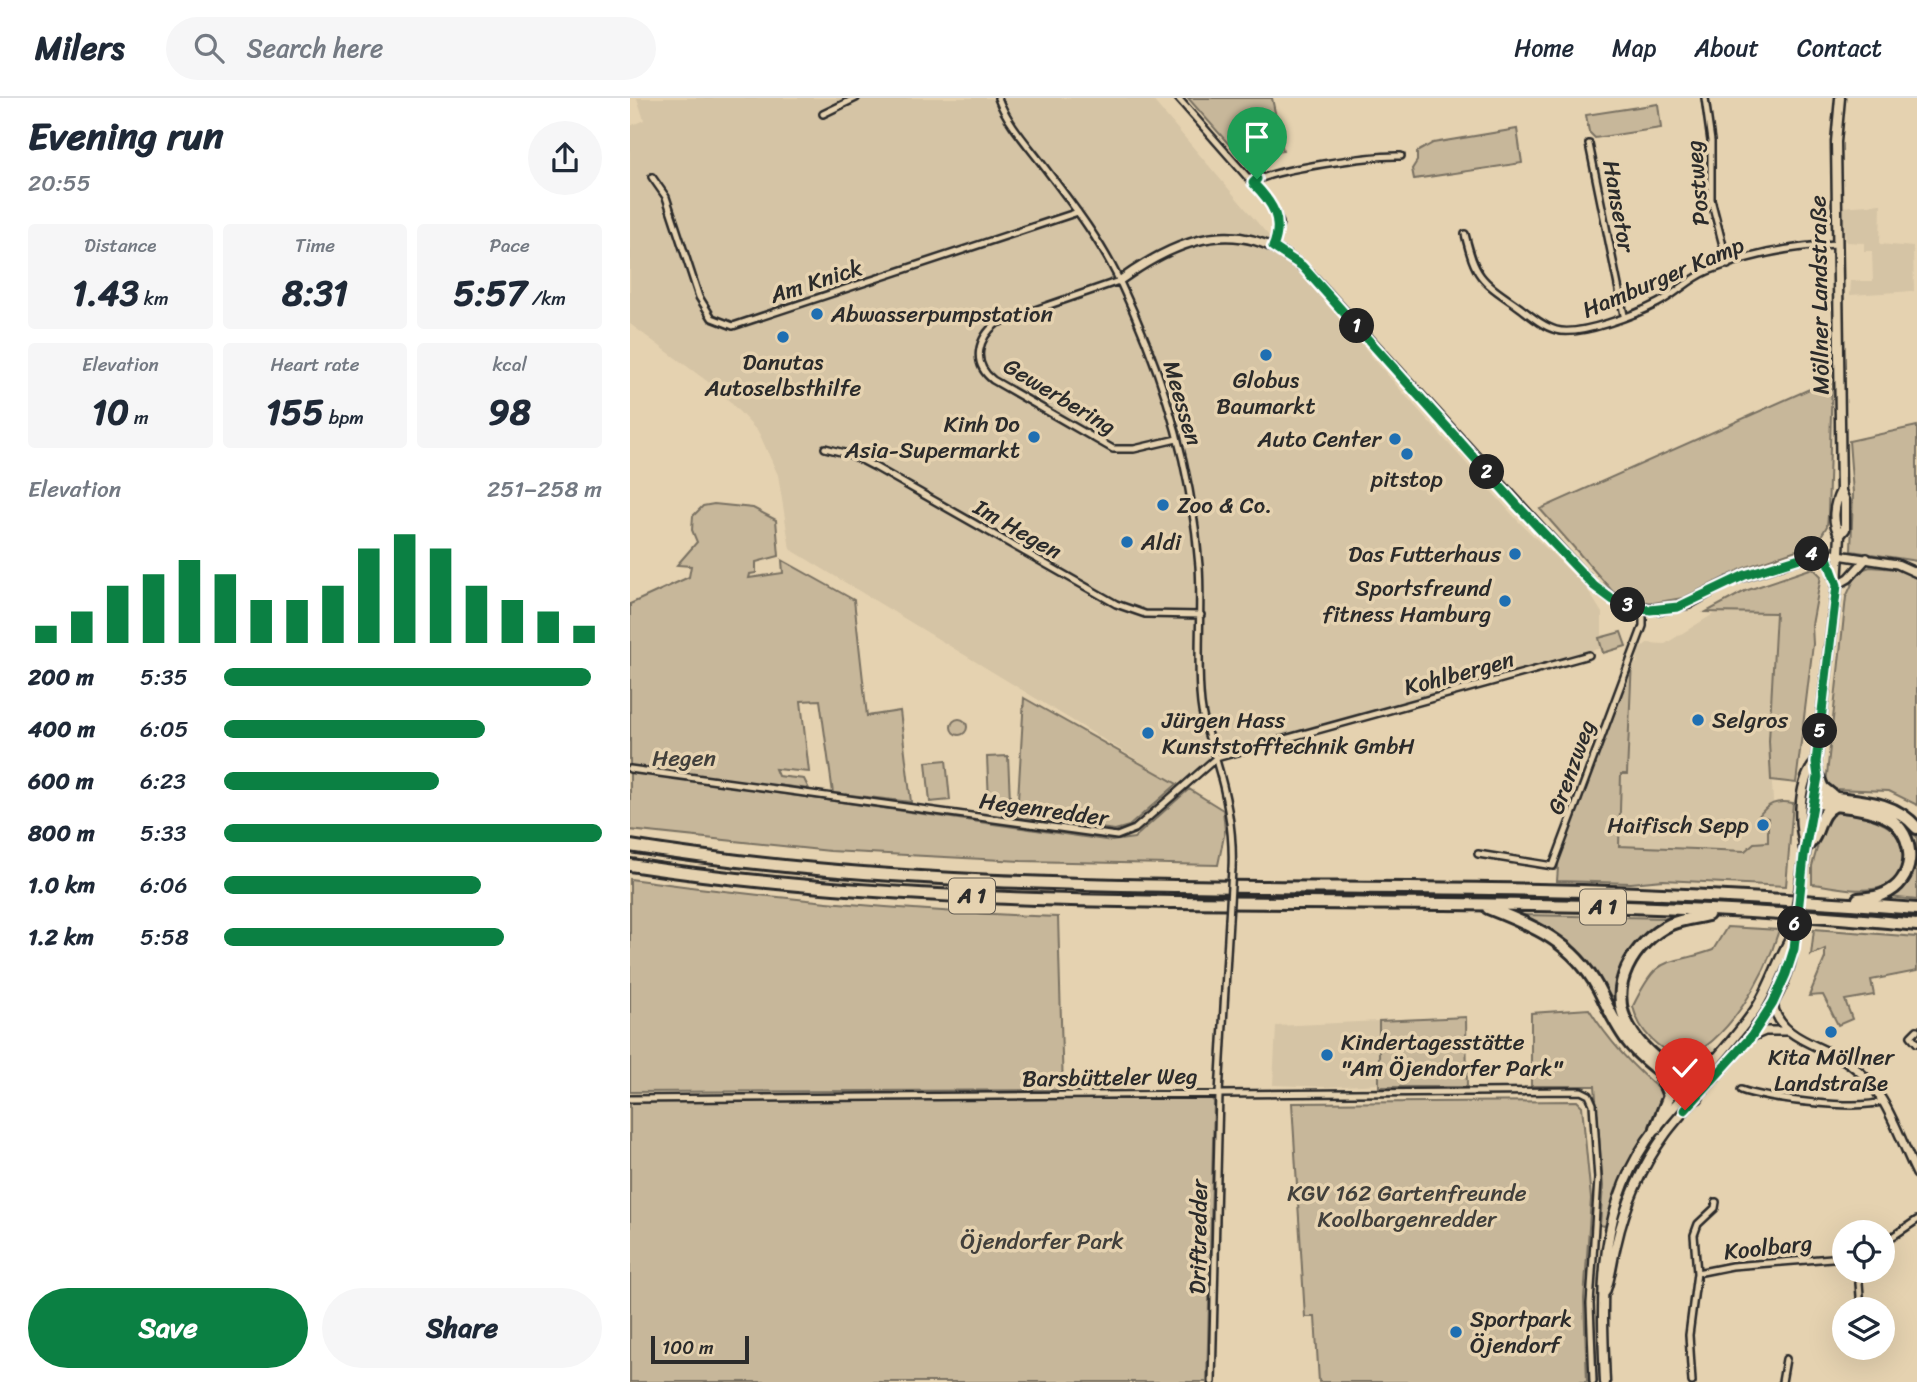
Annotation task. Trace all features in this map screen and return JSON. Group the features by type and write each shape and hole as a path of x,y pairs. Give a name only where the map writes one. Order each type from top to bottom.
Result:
{"highway":[{"path":"1818,777 1824,790 1836,802 1886,805 1904,815 1917,828"},
{"path":"1809,797 1871,811 1893,821 1907,837 1912,862 1905,878 1883,895 1823,901"},
{"path":"1805,847 1814,841 1825,812 1836,802"},
{"name":"A 1","path":"630,846 752,863 994,881 1631,892 1823,901 1917,909"},
{"name":"A 1","path":"630,865 752,881 943,895 1086,900 1479,904 1728,912 1917,925"},
{"path":"1479,904 1530,923 1569,949 1591,975 1629,1043 1655,1068 1692,1093"},
{"path":"1692,1093 1645,1048 1625,1020 1621,996 1627,968 1646,940 1669,925 1728,912"},
{"path":"1672,1071 1699,1070 1716,1059"},
{"path":"1655,1068 1665,1082 1669,1096 1656,1128"}],"main road":[{"name":"Möllner Landstraße","path":"1816,762 1837,585 1840,535 1835,528 1836,501 1841,491 1836,142 1840,98"},
{"path":"1809,797 1818,777 1816,762"},
{"path":"1605,1382 1605,1292 1602,1268 1616,1207 1637,1158 1656,1128 1751,1037 1773,1003 1794,949 1793,934 1809,797 1807,772 1816,762"},
{"path":"1605,1292 1628,1206 1646,1164 1692,1093 1769,988 1793,934"}],"street":[{"path":"823,114 856,98"},
{"name":"Meessen","path":"998,98 1012,125 1078,212 1119,281 1158,376 1177,439 1198,555 1201,615 1200,700 1204,726 1216,758"},
{"path":"1178,98 1271,204 1279,223 1273,247"},
{"name":"Postweg","path":"1705,98 1711,141 1711,199 1728,265"},
{"name":"Hansetor","path":"1589,144 1624,315"},
{"path":"1253,183 1264,176 1332,162 1375,155 1401,156"},
{"name":"Am Knick","path":"652,177 666,197 699,297 712,318 733,326 1078,212"},
{"name":"Hamburger Kamp","path":"1465,234 1476,272 1490,287 1550,328 1576,332 1658,303 1686,282 1728,265 1783,247 1838,244"},
{"path":"1119,281 1168,249 1203,237 1234,236 1273,247 1302,266 1594,586 1613,600 1643,609 1683,606 1745,575 1825,552 1897,564 1917,573"},
{"name":"Gewerbering","path":"1119,281 997,323 984,334 978,352 981,364 993,380 1113,449 1134,449 1177,439"},
{"name":"Im Hegen","path":"825,448 852,455 875,467 1116,604 1137,613 1201,615"},
{"path":"1825,552 1837,585 1849,578 1867,558"},
{"name":"Grenzweg","path":"1478,854 1553,866 1643,626 1643,609"},
{"name":"Kohlbergen","path":"1216,758 1590,655"},
{"path":"1216,758 1231,824 1232,869 1219,1094"},
{"name":"Hegenredder","path":"630,769 1117,836 1135,830 1216,758"},
{"path":"1773,1003 1778,1022 1787,1031 1850,1064 1875,1088 1917,1174"},
{"path":"1753,1013 1778,1022"},
{"path":"1762,1018 1773,1031"},
{"path":"1917,1030 1912,1036 1917,1042"},
{"path":"1751,1037 1773,1031 1787,1031"},
{"path":"1741,1090 1758,1097 1859,1105 1883,1101"},
{"name":"Barsbütteler Weg","path":"630,1099 1581,1091 1589,1096 1593,1104 1598,1179 1590,1304 1593,1382"},
{"name":"Driftredder","path":"1212,1382 1219,1094"},
{"name":"Koolbarg","path":"1692,1382 1689,1335 1697,1273 1695,1229 1709,1217 1716,1202"},
{"path":"1895,1235 1917,1220"},
{"name":"Koolbarg","path":"1697,1273 1740,1265 1832,1258"},
{"path":"1782,1382 1786,1359"}],"shaded area":[{"path":"637,98 1151,98 1397,386 1519,522 1586,587 1602,613 1602,648 1222,753 1177,784 790,549 778,475 759,433 719,390 630,324 630,126 644,120"},
{"path":"1881,204 1880,244 1913,247 1914,291 1850,295 1851,281 1873,281 1872,251 1864,251 1864,243 1846,242 1841,207"},
{"path":"1715,613 1775,614 1769,739 1778,878 1559,871 1633,663 1637,663 1638,651 1647,643 1665,644"},
{"name":"Kindertagesstätte \"Am Öjendorfer Park\"","path":"1379,1021 1379,1084 1326,1087 1273,1085 1276,1026"}],"green space":[{"path":"1188,98 1272,98 1283,151 1240,157"},
{"path":"1658,104 1661,128 1595,138 1589,132 1586,115"},
{"path":"1517,129 1522,163 1414,179 1412,169 1417,161 1417,152 1433,143"},
{"path":"1832,379 1827,526 1817,543 1744,568 1683,598 1653,603 1630,600 1613,592 1540,509"},
{"path":"1917,426 1917,561 1851,551 1853,493 1849,441"},
{"name":"Hegen","path":"714,504 753,508 776,520 779,556 756,562 756,573 750,574 749,578 783,573 782,560 854,600 867,716 900,711 911,802 833,793 820,700 801,701 809,772 775,769 778,776 804,779 809,789 778,785 777,793 1112,841 1134,838 1189,789 1223,810 1225,831 1218,865 1021,861 830,851 630,830 630,604 689,577 691,566 677,565 697,542 692,530 693,516 703,506"},
{"path":"1870,567 1897,569 1917,578 1917,805 1889,791 1832,789 1826,784 1846,597 1858,571"},
{"path":"1813,568 1821,576 1812,625 1813,644 1796,783 1771,780 1769,741 1776,613 1706,612 1745,591"},
{"path":"1621,632 1626,646 1603,653 1599,638"},
{"path":"1632,659 1627,774 1621,774 1619,846 1745,851 1754,843 1768,842 1768,818 1758,817 1765,808 1777,802 1793,803 1786,886 1663,880 1631,883 1557,881 1559,854"},
{"path":"1024,698 1177,784 1129,826 1115,830 1017,817"},
{"path":"956,719 962,719 967,727 965,733 956,735 951,730 951,724"},
{"path":"1008,756 1010,800 989,801 987,757"},
{"path":"946,760 950,800 930,802 926,762"},
{"path":"1838,811 1874,820 1895,832 1902,841 1905,852 1901,873 1893,881 1882,887 1865,890 1812,884 1812,866 1825,820"},
{"path":"1901,818 1917,837 1917,900 1889,897 1905,880 1911,862 1909,842 1899,821"},
{"path":"630,879 844,904 1058,917 1063,1090 630,1092"},
{"path":"1524,915 1668,918 1670,921 1645,935 1629,951 1620,971 1616,1000 1611,1006 1591,969 1571,943"},
{"path":"1727,927 1779,930 1765,967 1743,1006 1715,1038 1682,1060 1651,1039 1640,1024 1633,1006 1657,969 1664,964 1713,950"},
{"path":"1814,929 1917,937 1917,971 1871,980 1874,995 1845,1000 1852,1019 1838,1025 1823,995 1809,996 1825,958 1825,949 1811,955"},
{"path":"1589,1009 1623,1054 1664,1093 1661,1112 1624,1174 1605,1226 1600,1225 1603,1186 1595,1086 1531,1086 1531,1013"},
{"path":"1466,1017 1467,1087 1379,1087 1379,1021"},
{"path":"1754,1026 1705,1083 1695,1088 1744,1030"},
{"name":"Öjendorfer Park","path":"1211,1098 1214,1102 1207,1382 630,1382 630,1100"},
{"name":"KGV 162 Gartenfreunde Koolbargenredder","path":"1577,1101 1582,1106 1591,1199 1584,1299 1587,1382 1319,1382 1315,1317 1305,1317 1292,1103"},
{"path":"1681,1104 1637,1171 1655,1140"},
{"path":"1634,1178 1612,1255 1608,1258 1619,1216"}],"place":[{"name":"Abwasserpumpstation","path":"817,314"},
{"name":"Danutas Autoselbsthilfe","path":"783,337"},
{"name":"Globus Baumarkt","path":"1266,355"},
{"name":"Kinh Do Asia-Supermarkt","path":"1034,437"},
{"name":"Auto Center","path":"1395,439"},
{"name":"pitstop","path":"1407,454"},
{"name":"Zoo & Co.","path":"1163,505"},
{"name":"Aldi","path":"1127,542"},
{"name":"Das Futterhaus","path":"1515,554"},
{"name":"Sportsfreund fitness Hamburg","path":"1505,601"},
{"name":"Selgros","path":"1698,720"},
{"name":"Jürgen Hass Kunststofftechnik GmbH","path":"1148,733"},
{"name":"Haifisch Sepp","path":"1763,825"},
{"name":"Kita Möllner Landstraße","path":"1831,1032"},
{"name":"Kindertagesstätte \"Am Öjendorfer Park\"","path":"1327,1055"},
{"name":"Sportpark Öjendorf","path":"1456,1332"}],"route":[{"path":"1257,179 1253,183 1271,204 1279,223 1273,247 1302,266 1516,504 1594,586 1613,600 1643,609 1670,609 1689,604 1717,587 1745,575 1809,554 1825,552 1837,585 1816,762 1818,777 1811,829 1805,847 1793,934 1794,949 1773,1003 1751,1037 1685,1110"}]}
